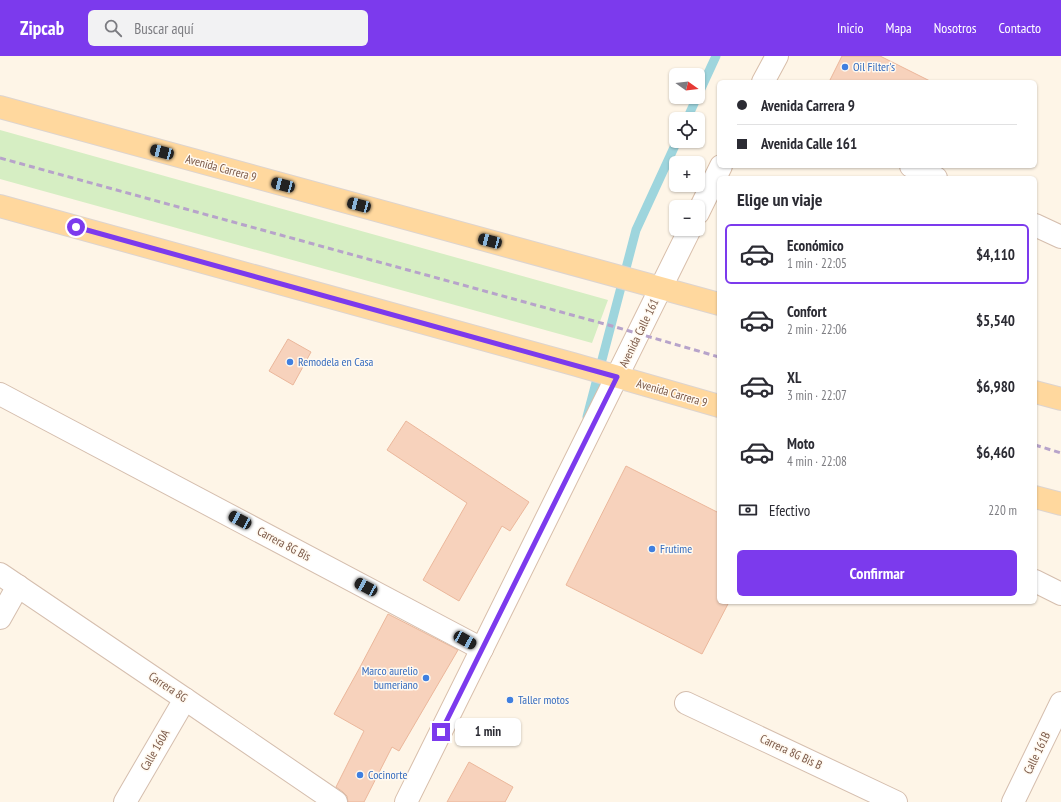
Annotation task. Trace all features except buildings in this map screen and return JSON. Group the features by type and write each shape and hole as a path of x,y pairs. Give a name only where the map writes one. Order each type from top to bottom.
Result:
{"main road":[{"name":"Avenida Carrera 9","path":"0,107 717,303"},
{"name":"Avenida Carrera 9","path":"0,206 717,405"},
{"path":"1037,393 1061,399"},
{"path":"1037,498 1061,504"}],"street":[{"path":"764,80 777,56"},
{"path":"704,200 720,168"},
{"path":"915,168 932,176"},
{"path":"1037,226 1061,238"},
{"name":"Avenida Calle 161","path":"406,802 687,236"},
{"name":"Carrera 8G Bis","path":"0,394 482,649"},
{"name":"Carrera 8G","path":"0,574 336,802"},
{"path":"1037,582 1061,594"},
{"path":"0,618 18,586"},
{"name":"Calle 160A","path":"125,802 185,699"},
{"name":"Carrera 8G Bis B","path":"686,702 896,802"},
{"name":"Calle 161B","path":"1013,802 1061,703"}],"green space":[{"path":"0,130 608,300 592,343 0,179"}],"waterway":[{"path":"705,80 716,56"},
{"path":"690,112 694,104"},
{"path":"587,417 636,230 674,148"}],"railway":[{"path":"0,158 612,326 717,356"},
{"path":"1037,446 1061,453"}],"place":[{"name":"Oil Filter's","path":"845,67"},
{"name":"Remodela en Casa","path":"290,362"},
{"name":"Frutime","path":"652,549"},
{"name":"Marco aurelio bumeriano","path":"426,678"},
{"name":"Taller motos","path":"510,700"},
{"name":"Cocinorte","path":"360,775"}],"route":[{"path":"76,227 617,377 441,732"}]}
